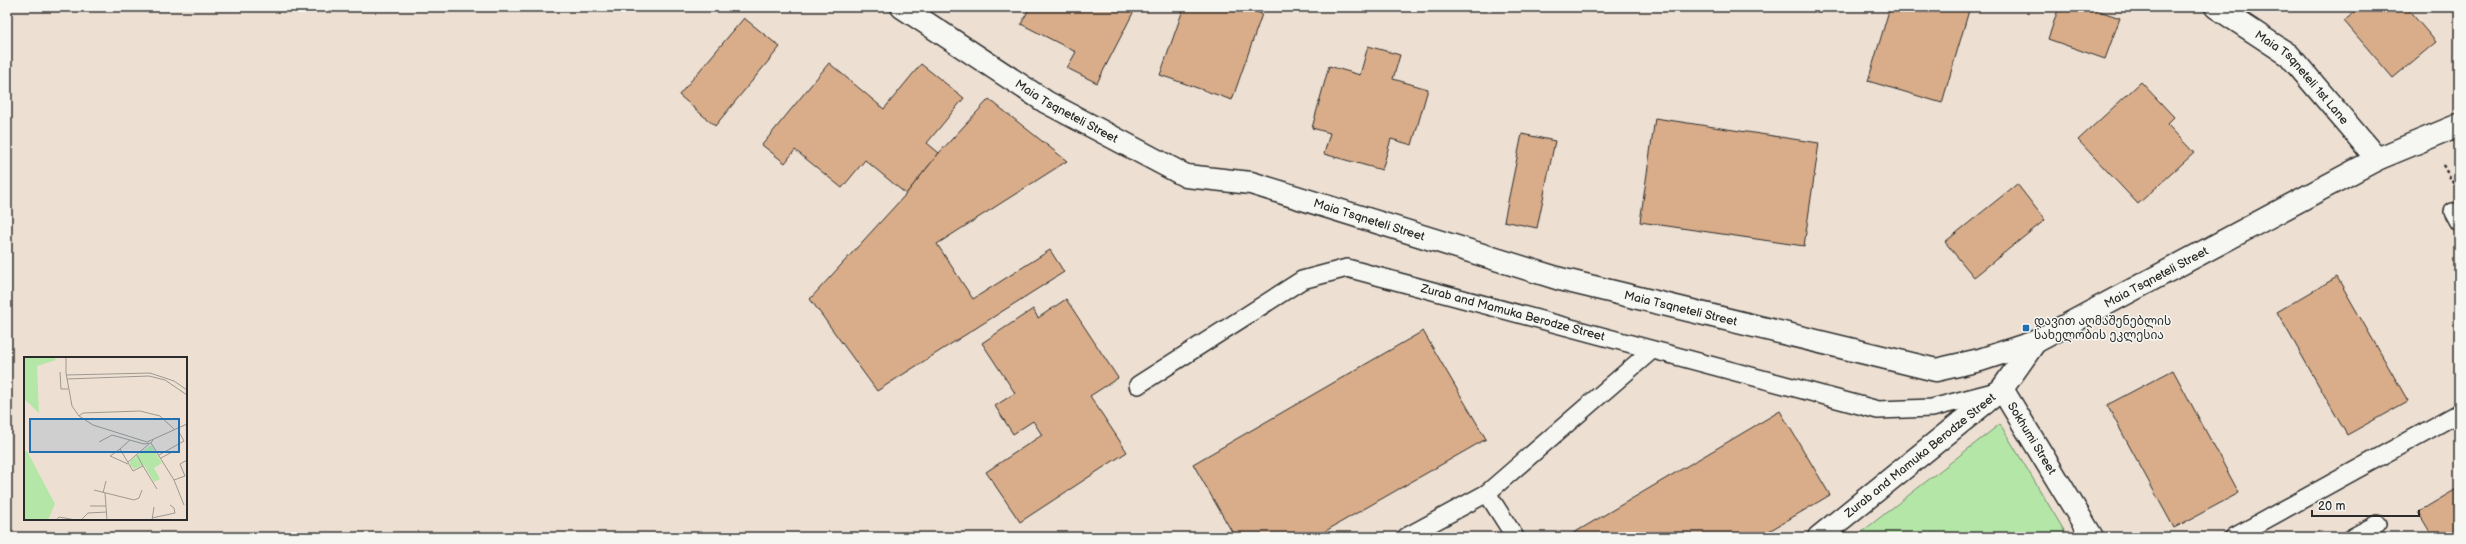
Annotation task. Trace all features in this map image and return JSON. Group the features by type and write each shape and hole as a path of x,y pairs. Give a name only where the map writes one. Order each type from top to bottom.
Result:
{"street":[{"name":"Maia Tsqneteli Street","path":"902,7 1046,102 1186,176 1251,183 1560,279 1936,370 1980,360 2035,342 2377,159 2459,125"},
{"name":"Maia Tsqneteli 1st Lane","path":"2216,7 2289,55 2377,159"},
{"name":"Sokhumi Street","path":"2035,342 2002,389 2092,537"},
{"name":"Zurab and Mamuka Berodze Street","path":"1819,537 2002,389"}],"lane":[{"name":"Zurab and Mamuka Berodze Street","path":"1138,385 1302,280 1347,268 1878,410 1932,408 2002,389"},
{"path":"1406,537 1488,493 1652,350"},
{"path":"2234,537 2459,413"},
{"path":"1488,493 1515,537"},
{"path":"2353,537 2377,524"}],"green space":[{"path":"2000,424 2068,537 1855,537"}],"building":[{"path":"1030,7 1136,7 1097,83 1067,68 1076,52 1021,24"},
{"path":"1184,7 1241,7 1262,14 1232,100 1160,75"},
{"path":"1890,7 1970,7 1942,103 1868,81"},
{"path":"2059,7 2087,7 2120,18 2105,59 2048,39"},
{"path":"2361,7 2406,7 2436,42 2393,78 2344,21"},
{"path":"744,18 780,47 715,126 679,95"},
{"path":"1368,46 1400,55 1393,79 1428,89 1412,145 1391,139 1382,170 1324,154 1330,133 1312,128 1329,66 1360,75"},
{"path":"829,63 884,109 921,64 964,98 927,143 939,153 906,194 865,160 842,188 795,150 785,163 762,145"},
{"path":"2141,82 2174,117 2167,124 2194,153 2138,204 2078,140"},
{"path":"989,99 1067,161 937,244 973,299 1050,250 1064,272 877,391 810,299 906,194 939,153"},
{"path":"1655,118 1819,143 1804,246 1640,222"},
{"path":"1522,134 1555,141 1537,228 1504,221"},
{"path":"2017,184 2045,220 1974,277 1945,242"},
{"path":"2337,277 2408,401 2347,435 2277,312"},
{"path":"1066,299 1118,378 1090,396 1127,452 1020,522 986,472 1042,435 1033,421 1013,434 995,406 1015,393 982,343 1033,309 1038,318"},
{"path":"1423,331 1486,439 1315,537 1235,537 1193,464"},
{"path":"2173,370 2239,493 2174,528 2107,405"},
{"path":"1780,411 1830,495 1759,537 1567,537"},
{"path":"2458,488 2459,537 2433,537 2418,512"}],"place":[{"name":"დავით აღმაშენებლის სახელობის ეკლესია","path":"2026,328"}]}
